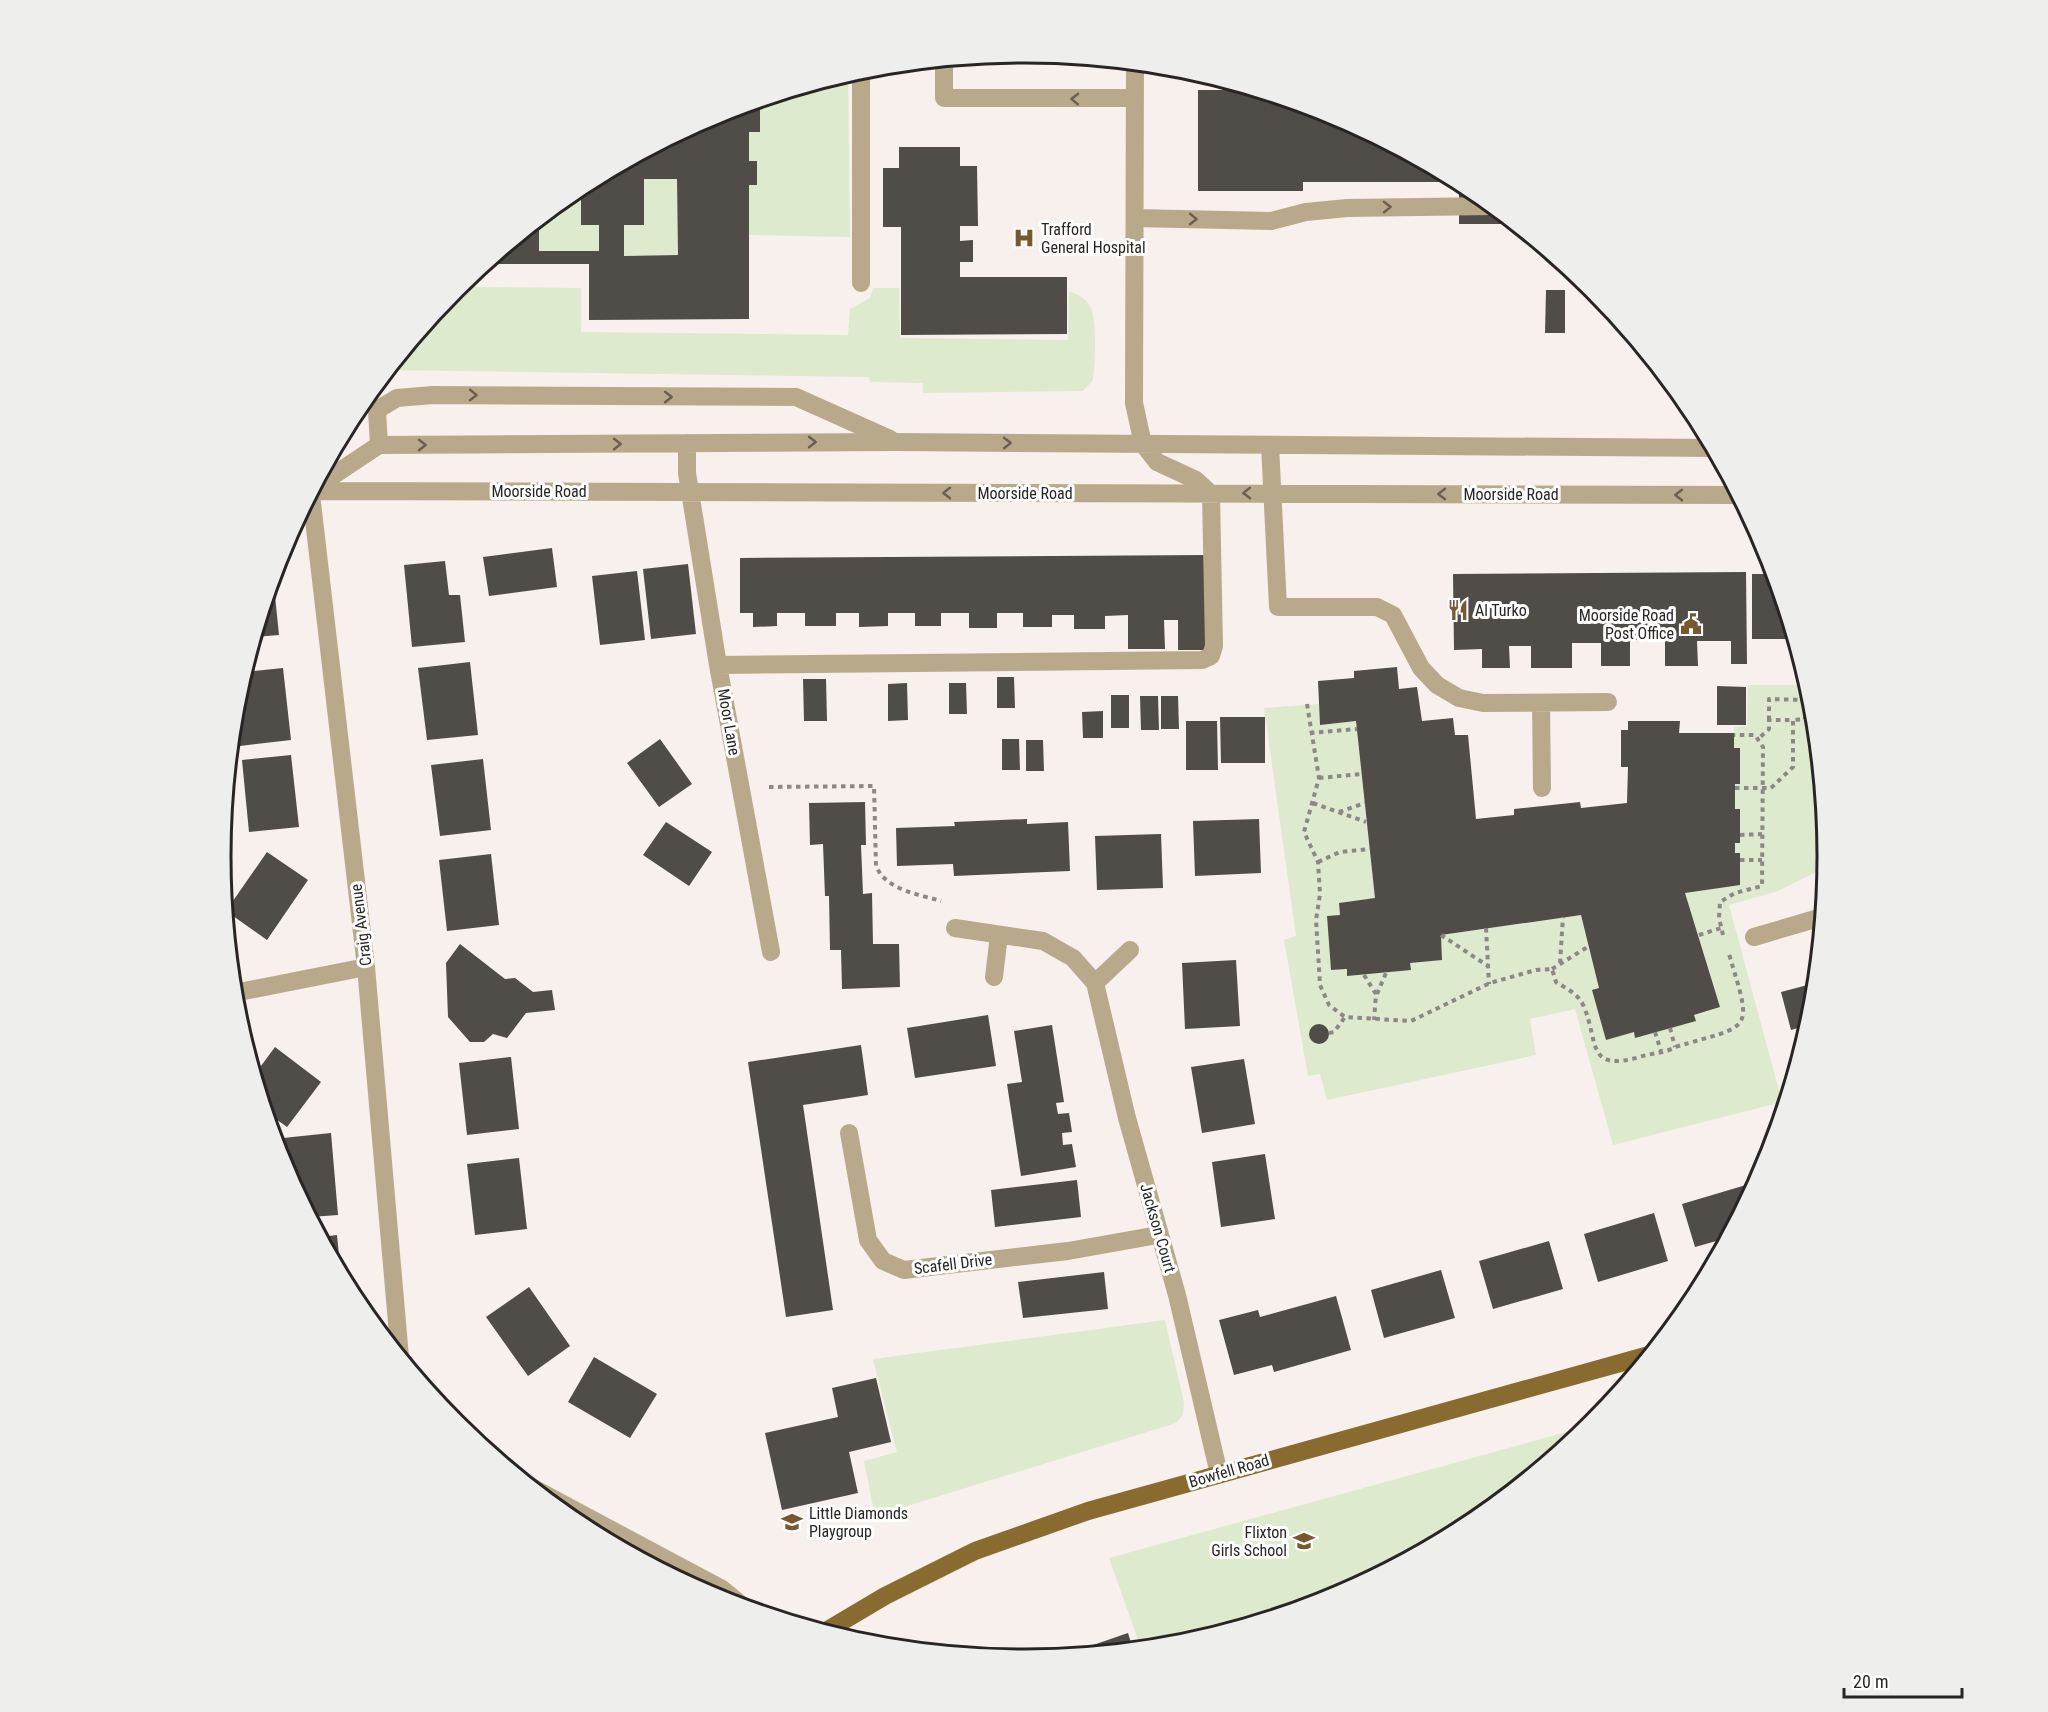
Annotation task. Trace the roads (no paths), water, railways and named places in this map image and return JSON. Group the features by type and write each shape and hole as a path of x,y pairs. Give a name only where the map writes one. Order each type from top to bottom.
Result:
{"main road":[{"name":"Bowfell Road","path":"836,1626 885,1596 975,1551 1088,1510 1637,1358"}],"street":[{"path":"944,68 944,98 1134,98"},
{"path":"718,665 1202,660 1211,656 1214,646 1211,494 1196,480 1157,462 1143,444 1134,403 1135,71"},
{"path":"861,80 861,283"},
{"path":"1135,218 1271,221 1306,212 1347,208 1478,206"},
{"path":"379,445 377,410 397,398 433,395 796,397 897,442"},
{"path":"325,482 379,445 897,442 1703,448"},
{"name":"Moor Lane","path":"687,443 690,491 718,665 771,952"},
{"path":"1270,445 1278,607 1377,607 1393,615 1421,668 1437,685 1458,698 1483,703 1608,702"},
{"name":"Moorside Road","path":"320,491 1730,495"},
{"name":"Craig Avenue","path":"313,504 366,967 399,1344"},
{"path":"1541,703 1542,788"},
{"path":"1754,937 1814,919"},
{"name":"Jackson Court","path":"959,929 1043,941 1073,958 1095,983 1158,1235 1177,1295 1219,1474"},
{"path":"994,977 999,935"},
{"path":"1095,983 1130,950"},
{"path":"243,991 366,967"},
{"name":"Scafell Drive","path":"849,1133 868,1240 883,1261 904,1270 1068,1251 1158,1235"},
{"path":"579,1512 723,1590"}],"place":[{"name":"Trafford General Hospital","path":"1024,238"},
{"name":"Al Turko","path":"1458,610"},
{"name":"Moorside Road Post Office","path":"1691,624"},
{"name":"Little Diamonds Playgroup","path":"792,1522"},
{"name":"Flixton Girls School","path":"1304,1541"}]}
